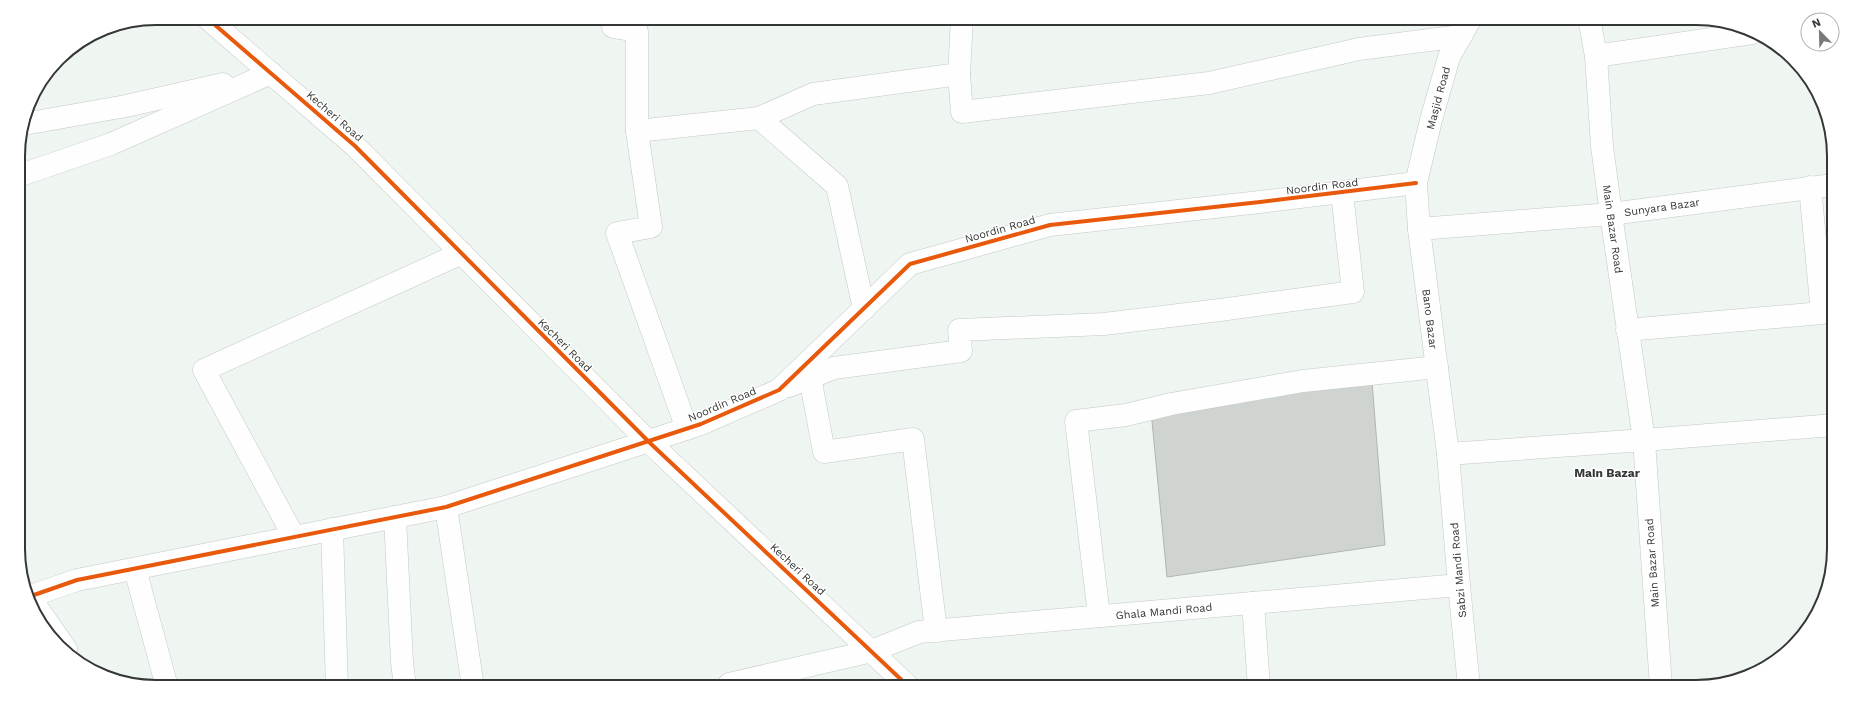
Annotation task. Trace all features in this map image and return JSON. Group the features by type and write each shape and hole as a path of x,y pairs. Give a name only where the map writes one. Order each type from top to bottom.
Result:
{"street":[{"name":"Kecheri Road","path":"215,25 355,146 649,442 902,680"},
{"path":"613,25 613,27 637,31 637,132 651,227 617,233 687,429"},
{"path":"962,25 959,74 962,112 1209,84 1359,49 1466,27"},
{"name":"Main Bazar Road","path":"1590,25 1596,56 1602,146 1627,330 1644,440 1661,680"},
{"name":"Masjid Road","path":"1416,183 1431,120 1449,57 1466,27"},
{"path":"1596,56 1743,34"},
{"path":"29,123 126,106 271,73"},
{"path":"25,174 111,144 271,73"},
{"path":"637,132 759,118 813,94 959,74"},
{"path":"759,118 838,186 864,309"},
{"name":"Noordin Road","path":"34,595 77,580 446,507 687,429 778,390 910,264 1050,225 1342,193 1416,183"},
{"name":"Bano Bazar","path":"1416,183 1419,229 1448,454"},
{"name":"Sunyara Bazar","path":"1419,229 1611,214 1827,186"},
{"path":"1627,330 1822,313 1810,187"},
{"path":"778,390 834,368 961,351 959,330 1104,324 1353,292 1342,193"},
{"path":"294,537 204,370 462,253"},
{"path":"1099,616 1076,421 1126,415 1171,404 1303,381 1437,367"},
{"path":"810,377 824,452 914,439 936,631"},
{"path":"1448,454 1827,426"},
{"name":"Sabzi Mandi Road","path":"1448,454 1468,680"},
{"path":"446,507 472,680"},
{"path":"395,517 404,680"},
{"path":"332,529 337,680"},
{"path":"135,569 165,680"},
{"name":"Ghala Mandi Road","path":"746,680 872,651 919,632 1459,585"},
{"path":"1253,603 1258,680"}],"building":[{"path":"1372,382 1385,545 1167,577 1151,411"}],"cycle path":[{"path":"215,25 355,146 649,442 902,680"},
{"path":"34,595 77,580 446,507 701,424 779,390 910,264 1050,225 1416,183"}],"district":[{"name":"Main Bazar","path":"1607,473"}]}
